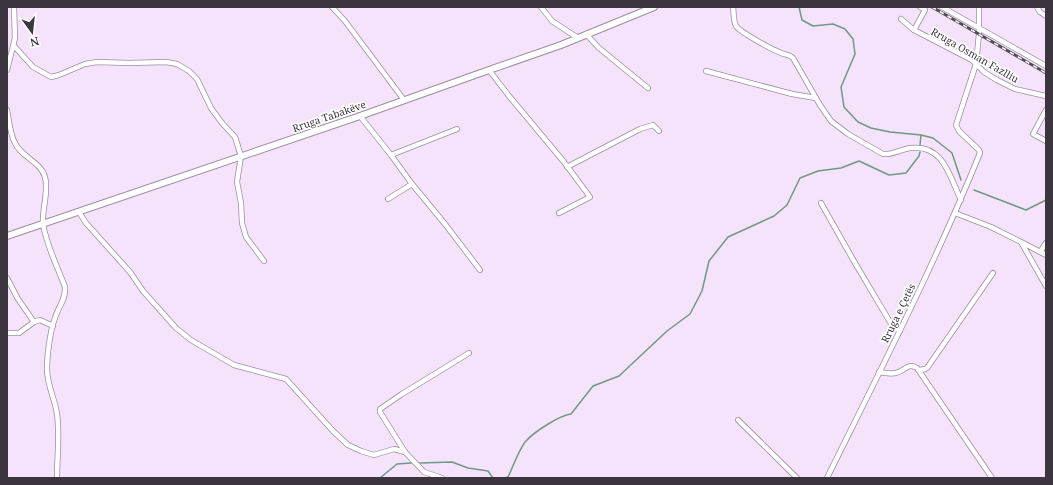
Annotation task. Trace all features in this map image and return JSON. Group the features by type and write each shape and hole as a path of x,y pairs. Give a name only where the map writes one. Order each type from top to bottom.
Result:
{"street":[{"path":"7,70 16,38 14,7"},
{"path":"332,7 345,21 404,100"},
{"path":"541,7 552,21 578,38"},
{"name":"Rruga Tabakëve","path":"7,236 360,116 561,45 654,7"},
{"path":"734,7 735,22 739,28 781,54 790,55 793,58 831,121 848,134 880,152 889,154 908,148 916,148 925,149 934,154 941,160 948,170 961,200"},
{"path":"914,30 925,10 920,7"},
{"path":"942,7 1046,66"},
{"path":"976,64 979,7"},
{"path":"1037,7 1040,12 1046,16"},
{"name":"Rruga Osman Fazlliu","path":"901,19 914,30 976,64 984,72 1015,89 1046,96"},
{"path":"586,34 599,48 648,88"},
{"path":"14,46 33,67 51,76 59,75 85,64 97,62 166,62 177,64 190,71 197,79 211,108 222,124 235,137 241,156 237,182 241,203 242,223 246,237 264,261"},
{"name":"Rruga e Çetës","path":"827,478 900,331 961,200 980,153 956,125 976,64"},
{"path":"489,70 568,167 590,197 559,213"},
{"path":"706,71 792,94 816,98"},
{"path":"7,110 15,143 20,150 40,168 45,176 46,186 42,213 44,230 64,287 65,294 53,326 47,369 48,379 57,413 57,478"},
{"path":"1046,110 1033,134 1046,141"},
{"path":"360,116 480,270"},
{"path":"568,167 640,129 653,125 659,131"},
{"path":"391,155 458,130"},
{"path":"388,200 412,184"},
{"path":"820,203 890,322 900,331"},
{"path":"79,212 91,229 130,272 143,291 176,328 191,340 234,365 286,379 333,432 348,445 374,455 394,449 406,452"},
{"path":"955,213 1021,242 1046,256"},
{"path":"1021,242 1046,286"},
{"path":"1040,252 1046,243"},
{"path":"920,370 925,370 927,368 993,273"},
{"path":"7,278 18,299 34,322"},
{"path":"7,333 19,333 34,322 40,320 53,326"},
{"path":"442,478 424,472 406,452 380,412 380,409 469,353"},
{"path":"879,372 896,373 911,365 920,370 992,478"},
{"path":"738,420 797,478"}],"waterway":[{"path":"799,7 802,20 813,26 833,24 845,29 853,39 855,54 841,87 844,107 858,122 871,128 933,138 952,153 961,180"},
{"path":"920,145 921,135"},
{"path":"504,478 508,477 521,448 530,437 554,421 571,414 593,386 619,376 667,331 690,314 702,291 709,261 728,237 774,216 787,205 800,178 818,171 841,168 859,161 889,175 906,173 919,156 920,152"},
{"path":"974,190 1026,210 1046,200"},
{"path":"420,463 452,462 468,468 488,471 493,478"},
{"path":"380,478 397,464 411,463"}],"railway":[{"path":"932,7 1046,73"}]}
